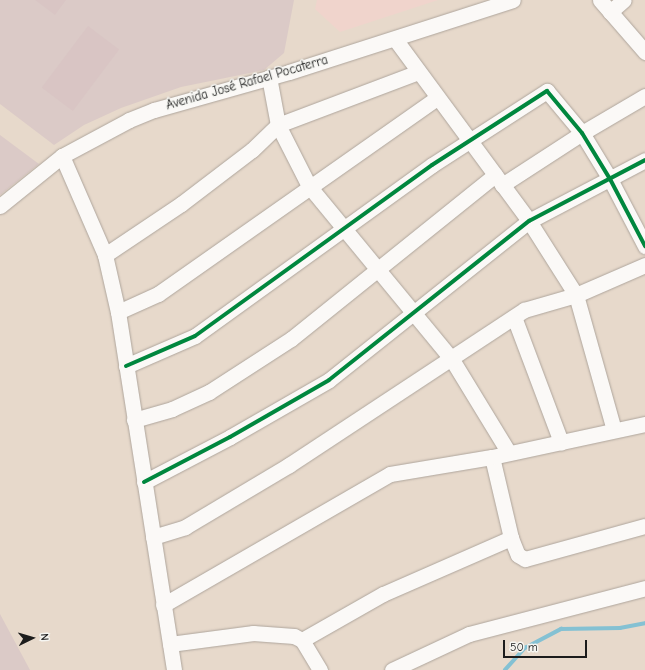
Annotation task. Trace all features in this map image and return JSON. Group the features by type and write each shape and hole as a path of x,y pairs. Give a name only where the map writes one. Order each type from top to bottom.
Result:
{"street":[{"name":"Avenida José Rafael Pocaterra","path":"0,206 62,156 129,120 154,110 395,39 513,0"},
{"path":"600,0 645,52"},
{"path":"610,12 624,0"},
{"path":"395,39 529,222 576,295 614,430"},
{"path":"105,255 181,204 252,150 278,125 418,72"},
{"path":"269,77 278,125 309,186 346,228 451,358 509,453"},
{"path":"126,366 195,336 469,140 547,91 582,133 643,236"},
{"path":"134,420 172,409 209,392 291,339 379,268 499,180 645,96"},
{"path":"118,312 158,294 309,186 437,98"},
{"path":"62,156 105,255 118,312 174,670"},
{"path":"144,482 230,437 329,380 414,311 529,222 645,160"},
{"path":"153,537 185,527 289,465 524,310 576,295 645,265"},
{"path":"514,317 561,442"},
{"path":"163,605 390,474 492,457 645,424"},
{"path":"492,457 511,538 518,555 526,559 645,526"},
{"path":"302,640 383,594 511,538"},
{"path":"392,670 469,634 645,588"},
{"path":"170,644 253,633 294,636 302,640 320,670"}],"shaded area":[{"path":"0,0 294,0 284,53 264,70 181,87 121,108 84,125 54,145 0,104"},
{"path":"317,0 438,0 340,32 315,9"},
{"path":"0,135 39,164 0,195"},
{"path":"0,614 30,670 0,670"}],"building":[{"path":"35,0 66,0 55,15"},
{"path":"88,26 119,49 73,111 42,87"}],"waterway":[{"path":"505,670 525,648 561,629 620,628 645,623"}],"cycle path":[{"path":"126,366 195,336 432,165 547,91 582,133 610,179 645,246"},
{"path":"144,482 230,437 329,380 529,221 645,160"}]}
